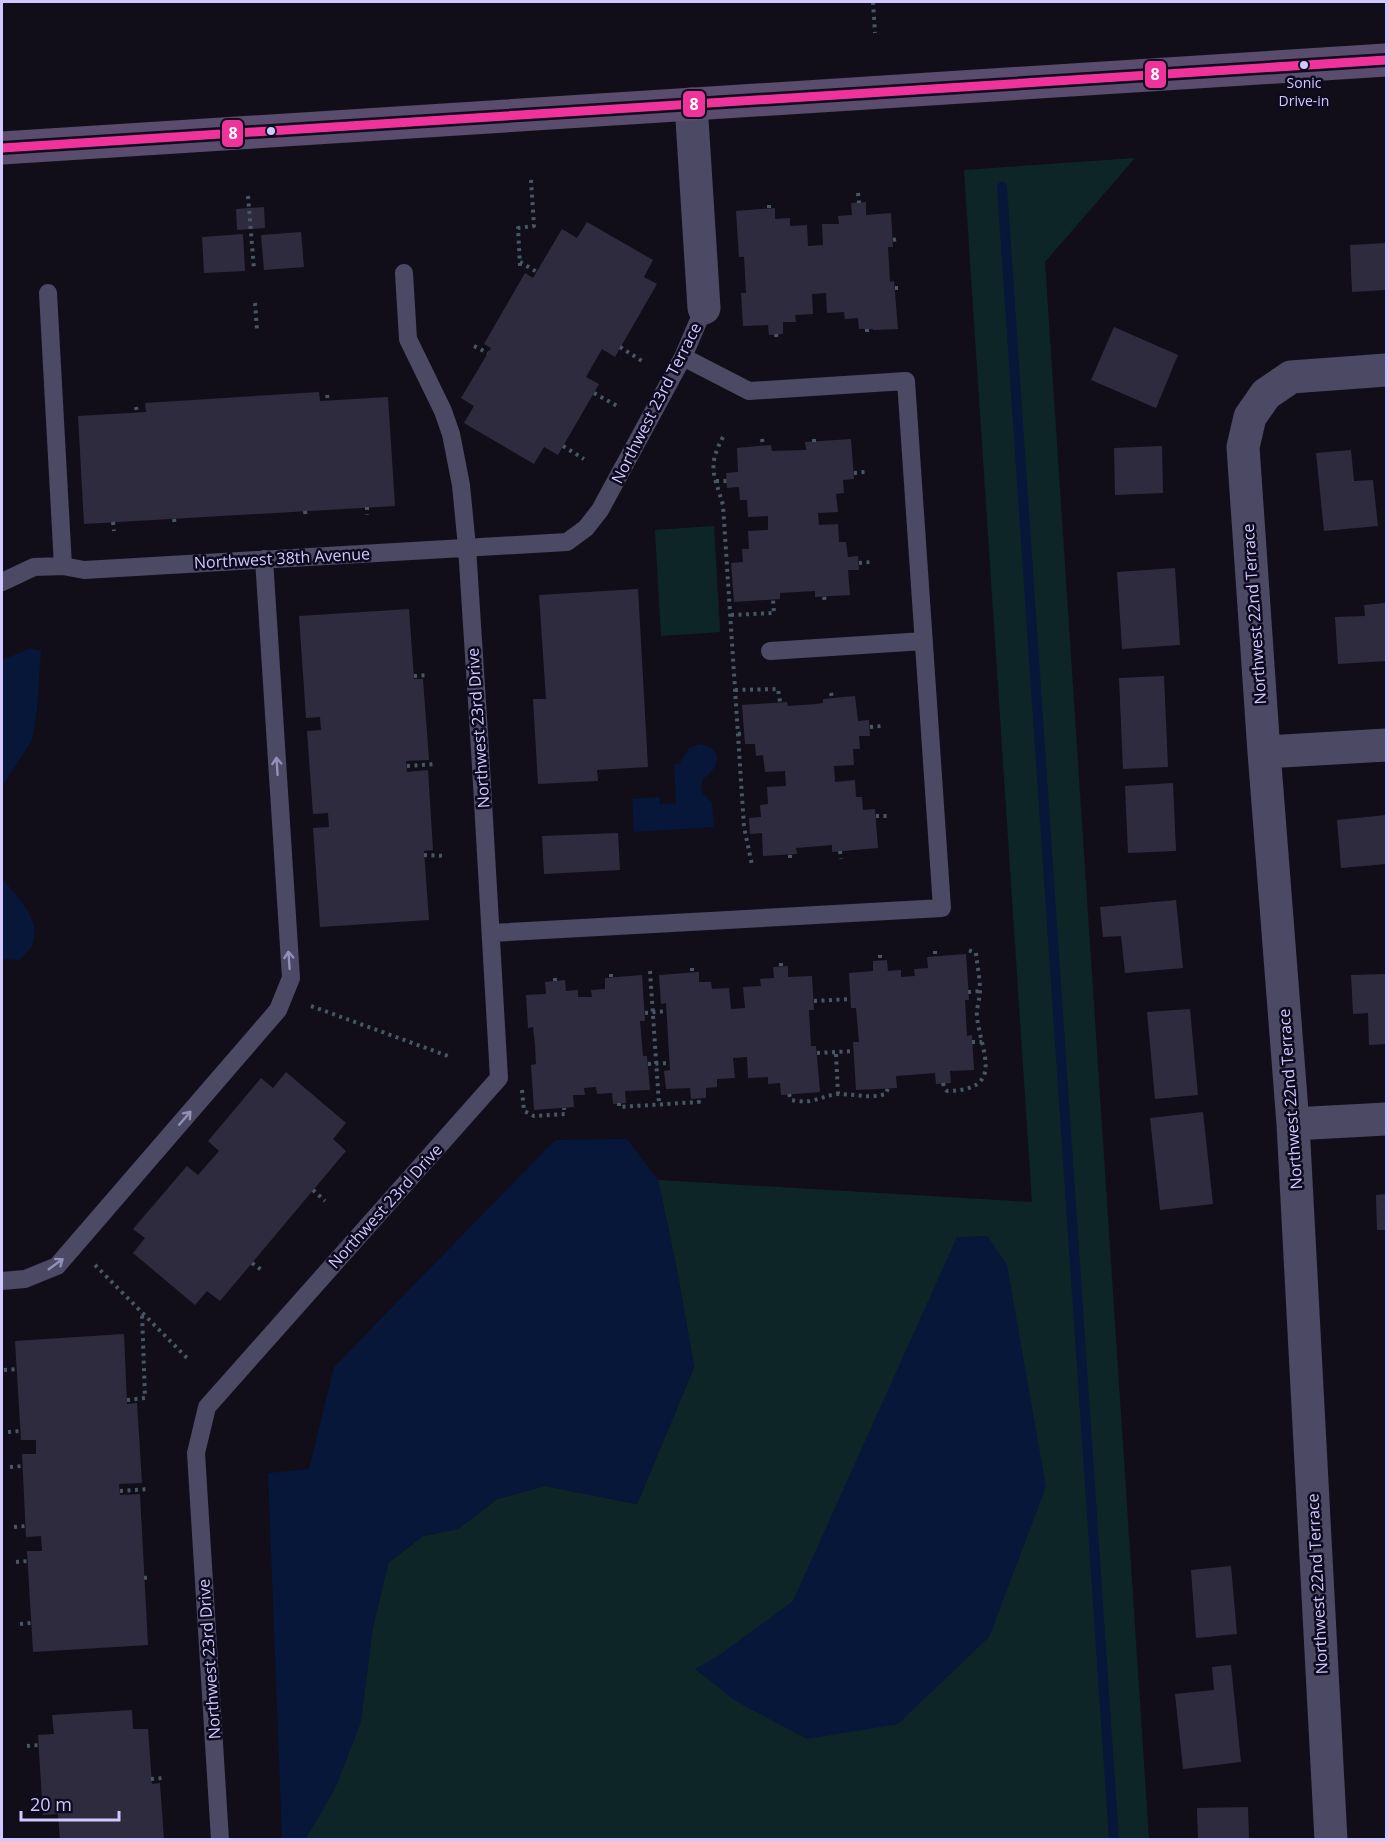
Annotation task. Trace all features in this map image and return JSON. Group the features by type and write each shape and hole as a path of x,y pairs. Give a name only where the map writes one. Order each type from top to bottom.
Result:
{"main road":[{"path":"2,148 1386,60"}],"street":[{"name":"Northwest 23rd Terrace","path":"691,104 704,308"},
{"name":"Northwest 22nd Terrace","path":"1331,1839 1293,1124 1243,447 1250,417 1266,394 1291,377 1386,370"},
{"path":"1264,752 1386,745"},
{"path":"1293,1124 1386,1119"}],"lane":[{"name":"Northwest 23rd Drive","path":"220,1839 196,1453 207,1407 499,1078 492,933 461,485 452,434 408,339 404,273"},
{"path":"48,293 63,566"},
{"name":"Northwest 23rd Terrace","path":"567,542 586,528 600,510 683,357 704,308"},
{"path":"492,933 942,908 906,381 749,391 683,357"},
{"name":"Northwest 38th Avenue","path":"2,582 34,567 63,566 84,570 567,542"},
{"path":"2,1281 25,1279 57,1266 278,1010 291,978 264,559"},
{"path":"770,651 924,641"}],"path":[{"path":"873,2 875,33"},
{"path":"531,180 534,226 518,228 520,264 537,272"},
{"path":"858,193 859,203"},
{"path":"248,196 254,269"},
{"path":"255,303 257,330"},
{"path":"867,328 867,334"},
{"path":"776,334 777,341"},
{"path":"474,346 488,353"},
{"path":"620,347 642,361"},
{"path":"594,393 617,406"},
{"path":"814,436 814,442"},
{"path":"723,437 712,465 723,505 730,571 738,734 752,865"},
{"path":"762,439 763,446"},
{"path":"563,446 584,459"},
{"path":"854,473 865,472"},
{"path":"716,481 726,481"},
{"path":"367,507 367,514"},
{"path":"305,511 306,518"},
{"path":"174,519 175,526"},
{"path":"113,522 114,531"},
{"path":"859,563 871,562"},
{"path":"731,615 774,612 773,600"},
{"path":"414,676 427,675"},
{"path":"735,690 778,688 780,702"},
{"path":"870,727 882,726"},
{"path":"738,734 744,734"},
{"path":"407,766 436,764"},
{"path":"876,816 888,816"},
{"path":"840,851 841,859"},
{"path":"424,855 446,856"},
{"path":"790,855 790,862"},
{"path":"943,1083 947,1090 969,1087 980,1081 986,1073 977,1017 980,991 976,953 965,949"},
{"path":"650,971 659,1104"},
{"path":"968,992 980,991"},
{"path":"814,1001 851,999"},
{"path":"310,1006 448,1056"},
{"path":"645,1013 667,1011"},
{"path":"972,1042 982,1042"},
{"path":"817,1053 854,1051"},
{"path":"836,1054 838,1094"},
{"path":"648,1064 670,1062"},
{"path":"522,1083 524,1111 534,1116 565,1114 564,1108"},
{"path":"789,1094 791,1100 811,1101 838,1094 877,1096 886,1094 888,1088"},
{"path":"619,1103 619,1107 699,1102 698,1099"},
{"path":"314,1190 325,1201"},
{"path":"252,1263 263,1271"},
{"path":"95,1265 187,1358"},
{"path":"127,1400 145,1398 142,1313"},
{"path":"4,1370 17,1369"},
{"path":"8,1432 20,1431"},
{"path":"10,1467 22,1466"},
{"path":"120,1491 148,1489"},
{"path":"14,1527 26,1526"},
{"path":"16,1562 28,1562"},
{"path":"144,1578 151,1577"},
{"path":"20,1624 32,1623"},
{"path":"27,1746 39,1745"},
{"path":"151,1779 163,1778"}],"green space":[{"path":"1135,158 1045,262 1149,1839 305,1840 317,1817 373,1627 388,1563 423,1536 458,1529 497,1499 545,1486 637,1504 694,1367 658,1180 1032,1202 964,170"},
{"path":"714,526 720,632 661,636 655,530"}],"water":[{"path":"31,648 41,651 37,709 32,740 2,787 2,660"},
{"path":"700,744 714,750 717,759 714,768 704,778 702,785 704,794 712,802 714,827 634,832 632,799 659,797 660,804 676,803 674,765 679,764 689,748"},
{"path":"2,878 21,901 34,927 32,945 19,960 2,959"},
{"path":"627,1139 658,1180 694,1367 637,1504 545,1486 497,1499 458,1529 423,1536 388,1563 373,1627 361,1722 335,1789 308,1835 305,1839 282,1839 268,1473 309,1469 334,1367 555,1140"},
{"path":"987,1236 1007,1265 1046,1487 989,1637 898,1724 807,1739 737,1702 695,1669 721,1654 793,1601 957,1237"}],"building":[{"path":"866,202 866,215 891,213 893,247 888,247 890,282 894,281 898,329 859,329 858,318 845,319 844,312 827,313 826,293 812,294 813,314 795,315 796,322 783,322 783,334 769,335 768,325 743,326 741,293 746,293 744,257 739,257 736,211 775,208 775,219 790,218 790,226 807,225 808,246 823,245 822,224 839,224 838,216 852,215 851,203"},
{"path":"264,207 265,228 237,230 236,209"},
{"path":"587,222 653,260 644,277 657,284 615,357 602,349 586,377 599,384 558,455 544,447 534,464 464,423 474,406 461,398 491,348 484,344 525,273 533,278 562,229 577,238"},
{"path":"301,232 304,267 264,270 261,235"},
{"path":"243,234 245,271 204,273 202,237"},
{"path":"1386,243 1386,290 1352,292 1350,245"},
{"path":"1114,327 1178,355 1156,408 1091,380"},
{"path":"319,392 320,401 388,397 395,506 84,524 78,416 146,412 145,403"},
{"path":"851,439 854,479 843,480 844,493 836,494 838,512 818,513 819,525 838,524 839,542 846,542 848,557 858,556 859,570 848,570 850,595 815,597 815,591 780,593 780,599 734,602 731,563 743,562 742,549 749,549 748,531 768,530 768,516 748,517 747,500 740,500 739,487 727,488 726,473 738,472 737,448 771,445 772,451 806,450 805,442"},
{"path":"1162,446 1163,493 1115,495 1114,448"},
{"path":"1351,450 1354,481 1373,480 1378,526 1324,531 1316,453"},
{"path":"1175,568 1180,645 1122,649 1117,572"},
{"path":"638,589 648,767 597,770 598,781 538,784 533,699 546,699 539,595"},
{"path":"1386,603 1386,661 1338,664 1335,617 1365,616 1364,605"},
{"path":"409,609 414,679 423,679 429,760 406,761 407,772 428,770 433,850 424,851 429,920 320,927 313,828 329,827 328,813 313,814 307,731 321,730 320,717 306,718 299,616"},
{"path":"1164,676 1168,767 1123,769 1119,678"},
{"path":"855,696 858,721 869,720 870,736 859,736 860,749 853,749 854,765 834,766 835,782 855,780 856,797 862,797 863,810 875,809 878,848 832,852 832,845 796,848 797,854 763,856 762,833 750,834 749,818 761,817 760,805 768,804 767,787 786,786 785,771 765,772 763,755 756,756 755,744 745,744 742,705 787,702 788,706 816,704 823,703 823,699"},
{"path":"1173,783 1176,851 1128,853 1125,786"},
{"path":"1386,815 1386,864 1341,868 1337,820"},
{"path":"618,833 620,870 544,874 542,836"},
{"path":"1176,900 1183,968 1125,973 1121,936 1103,937 1100,907"},
{"path":"966,954 969,1000 965,1000 967,1036 972,1035 974,1070 950,1071 951,1083 936,1084 935,1073 896,1076 897,1088 856,1090 853,1042 859,1042 856,1008 851,1008 849,973 873,971 873,961 887,960 888,971 901,970 901,977 915,976 914,969 928,968 927,957"},
{"path":"788,966 788,977 812,976 814,1010 809,1010 811,1046 816,1046 820,1092 781,1095 780,1083 768,1084 768,1077 748,1078 747,1057 733,1058 735,1078 717,1079 717,1087 706,1088 706,1098 691,1099 690,1088 666,1089 664,1071 670,1070 666,1003 661,1004 659,975 699,972 699,982 711,982 712,989 729,988 731,1009 745,1008 743,987 761,986 760,979 774,978 773,967"},
{"path":"1386,974 1386,1044 1369,1045 1368,1013 1353,1014 1351,975"},
{"path":"642,975 645,1021 640,1021 643,1056 647,1056 650,1090 625,1091 626,1103 613,1104 612,1093 597,1094 596,1087 584,1088 585,1095 573,1095 574,1107 534,1110 531,1065 536,1064 535,1045 533,1027 528,1028 526,995 546,994 545,982 565,980 566,991 578,990 578,997 592,997 591,990 605,989 605,978"},
{"path":"1190,1009 1198,1095 1155,1099 1147,1012"},
{"path":"286,1072 346,1123 333,1139 346,1151 220,1301 207,1291 195,1305 133,1253 145,1238 133,1229 187,1166 198,1175 219,1151 208,1141 261,1078 273,1088"},
{"path":"1203,1112 1213,1204 1160,1210 1150,1118"},
{"path":"1386,1194 1386,1230 1377,1230 1376,1195"},
{"path":"124,1334 127,1404 137,1403 142,1483 119,1484 120,1495 140,1494 148,1645 33,1652 27,1551 42,1551 41,1536 26,1537 22,1454 36,1454 36,1440 21,1440 15,1341"},
{"path":"1231,1566 1237,1634 1196,1638 1191,1570"},
{"path":"1231,1665 1241,1762 1183,1769 1175,1694 1214,1690 1212,1667"},
{"path":"132,1710 133,1729 148,1729 152,1784 160,1783 164,1840 60,1840 58,1814 43,1815 38,1735 54,1734 52,1715"},
{"path":"1248,1807 1249,1840 1198,1840 1197,1808"}],"waterway":[{"path":"1002,187 1114,1840"}],"transit line":[{"name":"8","path":"2,148 1386,60"}],"place":[{"name":"Sonic Drive-in","path":"1304,65"}]}
